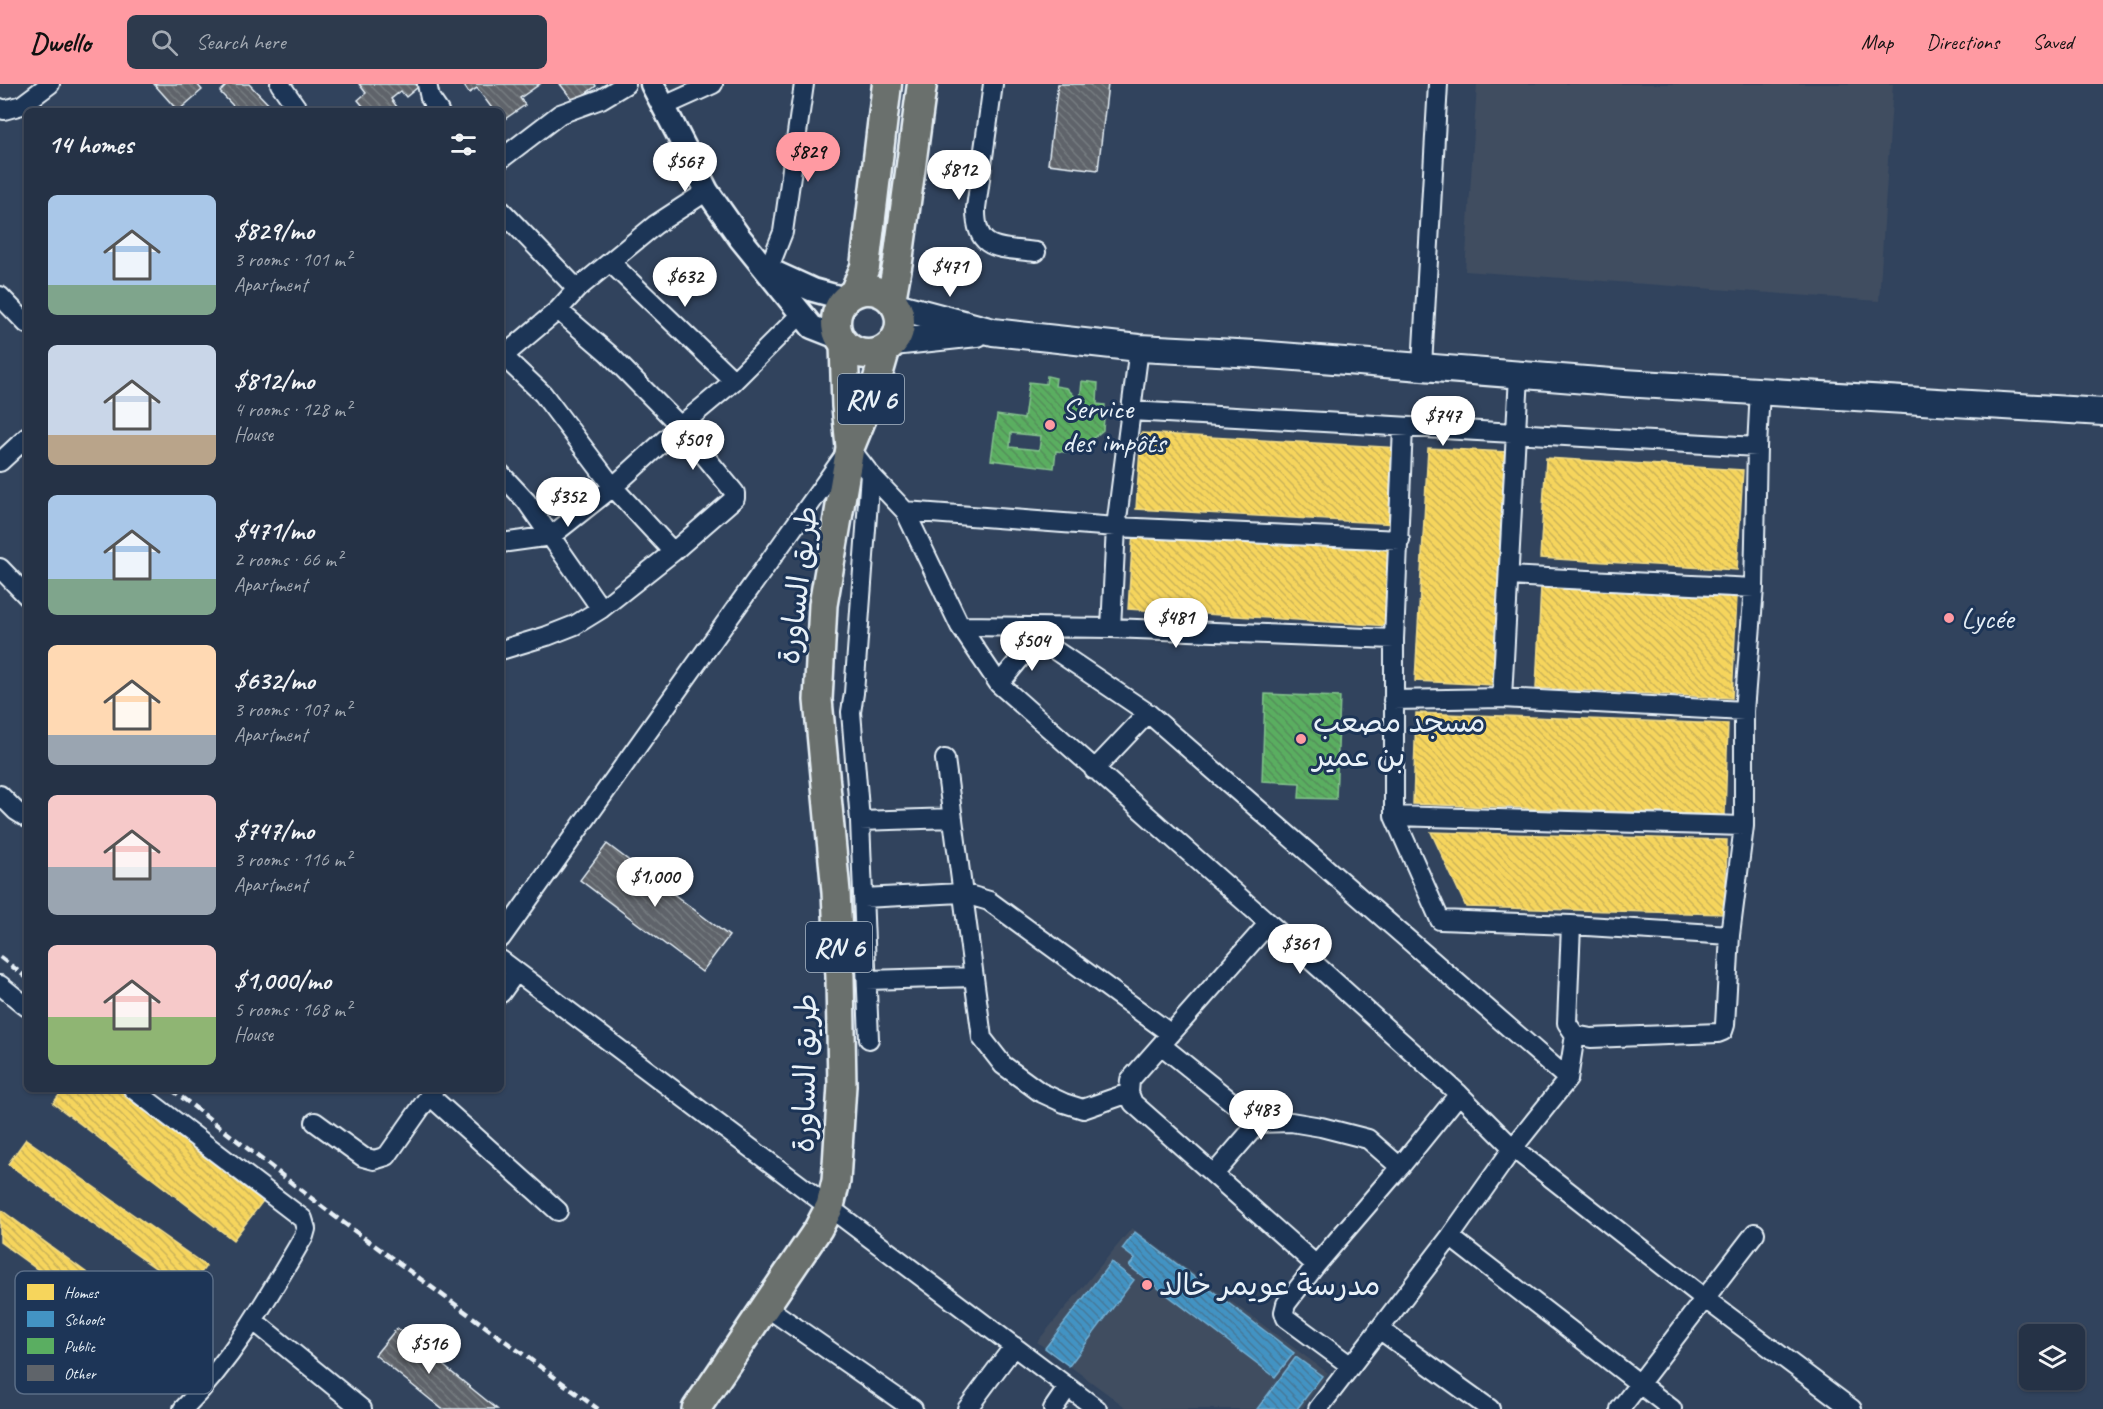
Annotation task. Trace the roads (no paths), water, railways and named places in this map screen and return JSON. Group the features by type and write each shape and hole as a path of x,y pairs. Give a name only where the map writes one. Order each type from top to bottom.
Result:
{"highway":[{"path":"887,84 865,267 836,318 836,328 842,341 860,353 878,353 890,345 900,324 894,303 922,84"},
{"path":"850,296 864,291 873,291 894,303"}],"main road":[{"path":"894,303 993,332 1139,348 2103,412"},
{"path":"890,345 993,332"},
{"name":"RN 6","path":"842,341 850,448"},
{"name":"RN 6","path":"850,448 890,345"},
{"name":"طريق الساورة","path":"696,1409 818,1229 830,1206 836,1181 842,1085 840,990 836,892 818,700 823,605 850,448"}],"street":[{"path":"0,108 4,110 22,105 50,84"},
{"path":"427,84 430,98 437,108"},
{"path":"504,157 560,114 601,99 626,84"},
{"path":"652,84 707,191 740,238 768,270 800,315 812,327 842,341"},
{"path":"662,107 713,84"},
{"path":"768,270 783,232 804,84"},
{"path":"993,84 976,208 978,232 991,246 1036,252"},
{"path":"1422,366 1438,84"},
{"path":"286,86 297,108"},
{"path":"504,352 558,310 577,289 655,225 707,191"},
{"path":"504,213 577,289"},
{"path":"610,262 734,381"},
{"path":"768,270 813,291 850,296"},
{"path":"0,296 24,321"},
{"path":"504,649 575,625 602,609 735,498 735,493 680,426 608,353 558,310"},
{"path":"504,543 551,536 613,487 734,381 800,315"},
{"path":"1111,628 1116,527 1139,348"},
{"path":"504,356 543,394 613,487 673,552"},
{"path":"1502,698 1520,375"},
{"path":"1575,1035 1591,1038 1723,1031 1725,1025 1730,935 1744,826 1744,711 1754,588 1760,390"},
{"path":"1131,411 1757,447"},
{"path":"1403,427 1394,639 1394,816 1440,920 1730,935"},
{"path":"0,462 24,440"},
{"path":"504,934 850,448 870,474 905,511 960,626 999,684 1460,1094 1513,1148 1704,1298 1852,1409"},
{"path":"869,1039 860,821 851,712 870,474"},
{"path":"504,477 526,501 602,609"},
{"path":"905,511 1116,527 1400,540"},
{"path":"0,568 24,593"},
{"path":"1509,576 1754,588"},
{"path":"960,626 1034,632 1111,628 1394,639"},
{"path":"999,684 1034,632"},
{"path":"1034,632 1148,713 1568,1079"},
{"path":"1393,700 1502,698 1744,711"},
{"path":"1094,770 1148,713"},
{"path":"945,759 982,1038 1002,1065 1040,1092 1064,1103 1083,1109 1129,1093"},
{"path":"0,795 24,815"},
{"path":"1394,816 1744,826"},
{"path":"860,821 952,818"},
{"path":"863,898 962,893 989,901 1007,912 1166,1040 1258,1123 1292,1122 1368,1139 1400,1167"},
{"path":"1268,924 1130,1080 1129,1093 1133,1103 1316,1265"},
{"path":"1318,1409 1450,1237 1513,1148 1568,1079 1575,1035 1567,1023 1571,925"},
{"path":"504,962 1097,1409"},
{"path":"504,989 516,972"},
{"path":"867,980 974,977"},
{"path":"0,985 24,1005"},
{"path":"137,1092 303,1219 306,1228 304,1236 254,1321 213,1376"},
{"path":"315,1122 363,1157 374,1160 387,1156 432,1092 558,1211"},
{"path":"1351,1366 1286,1318 1284,1312 1286,1304 1460,1094"},
{"path":"1214,1174 1258,1123"},
{"path":"1620,1409 1755,1233"},
{"path":"1450,1237 1672,1409"},
{"path":"765,1306 913,1409"},
{"path":"254,1321 362,1409"},
{"path":"1379,1329 1490,1409"},
{"path":"967,1409 1014,1346"},
{"path":"1053,1409 1068,1387"},
{"path":"183,1409 197,1394"}],"railway":[{"path":"0,957 24,976"},
{"path":"175,1092 333,1215 598,1409"}],"place":[{"name":"Service des impôts","path":"1050,425"},
{"name":"Lycée","path":"1949,618"},
{"name":"مسجد مصعب بن عمير","path":"1301,739"},
{"name":"مدرسة عويمر خالد","path":"1147,1285"}]}
